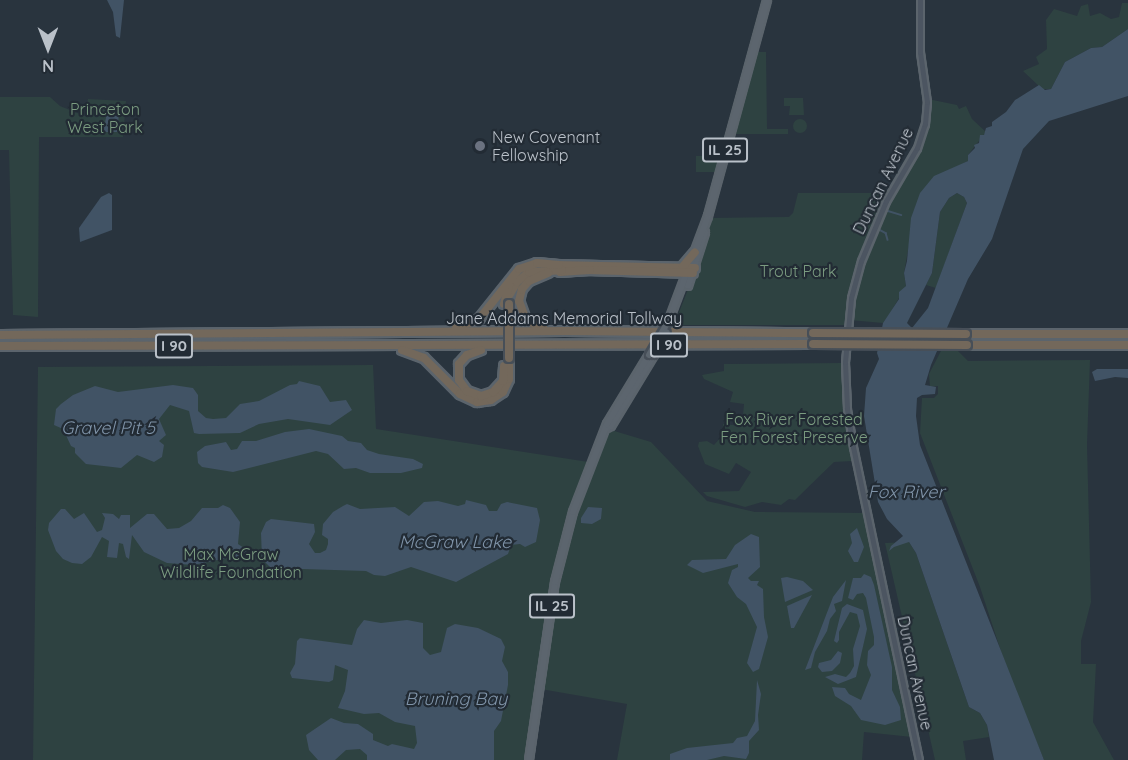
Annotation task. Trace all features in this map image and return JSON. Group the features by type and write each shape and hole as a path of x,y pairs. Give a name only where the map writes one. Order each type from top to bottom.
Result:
{"highway":[{"path":"690,269 695,252"},
{"path":"357,332 446,329 469,325 482,316 516,271 537,263 690,269"},
{"path":"377,347 408,351 422,357 460,394 477,402 493,399 505,389 509,379 506,358 508,287 521,272 537,266 559,265"},
{"path":"506,304 514,285 529,272 690,269"},
{"path":"566,331 540,328 528,322 520,306 522,289 529,280 542,274 594,270"},
{"name":"Jane Addams Memorial Tollway","path":"0,335 566,331 1128,334"},
{"name":"Jane Addams Memorial Tollway","path":"0,346 1128,345"},
{"path":"506,358 503,379 494,392 475,395 461,386 458,368 467,355 480,350 525,347"}],"main road":[{"name":"IL 25","path":"530,760 555,582 573,513 593,457 607,428 670,321 690,269 708,216 767,0"},
{"name":"IL 25","path":"695,252 708,216"}],"street":[{"name":"Duncan Avenue","path":"919,760 853,447 846,400 845,362 847,323 861,261 886,201 914,155 924,128 927,102 920,52 920,0"}],"green space":[{"path":"1122,3 1128,3 1128,29 1102,47 1091,48 1065,62 1051,89 1042,89 1023,71 1039,64 1036,57 1047,49 1046,20 1054,9 1077,16 1081,6 1088,4 1090,16 1100,13 1111,19 1119,17"},
{"path":"754,52 766,52 767,129 788,129 788,134 734,134"},
{"name":"Princeton West Park","path":"0,97 50,97 60,106 85,116 88,99 126,101 123,137 39,137 38,317 13,315 9,150 0,150"},
{"path":"784,98 803,98 804,115 789,115 790,106 784,106"},
{"path":"928,99 957,105 959,109 966,106 972,119 986,132 968,155 968,161 933,180 916,205 904,273 906,286 889,315 883,323 850,320 861,267 884,208 921,142"},
{"path":"800,119 805,121 807,126 805,131 800,133 795,131 793,126 795,121"},
{"path":"696,156 719,156 719,172 696,172"},
{"name":"Trout Park","path":"798,193 886,193 858,263 844,325 674,325 704,249 711,218 789,217 793,213"},
{"path":"957,193 964,197 967,203 936,288 926,285 932,273 940,212 949,198"},
{"path":"942,349 957,350 968,361 1090,360 1087,445 1091,602 1081,641 1081,664 1096,664 1093,722 1114,760 1044,760 1009,676 980,587 920,433 922,398 934,398 938,394 938,386 930,387 929,374"},
{"name":"Fox River Forested Fen Forest Preserve","path":"842,363 843,405 852,461 834,462 795,500 789,499 781,505 762,502 745,507 707,496 703,492 739,491 751,472 736,463 729,474 705,464 698,446 699,442 707,441 714,445 722,436 723,424 742,426 744,404 730,402 733,392 704,379 702,375 724,371 724,364"},
{"name":"Max McGraw Wildlife Foundation","path":"373,365 376,429 595,463 611,430 651,442 707,501 755,512 864,513 912,737 864,732 862,760 617,760 627,704 535,688 524,760 33,760 38,367"},
{"path":"909,542 916,553 969,707 980,713 987,725 989,737 963,741 966,760 935,760 885,543"}],"water":[{"path":"107,0 124,0 120,38 116,36 113,12"},
{"name":"Fox River","path":"1128,29 1128,96 1049,121 1023,149 992,239 968,279 931,365 925,385 936,387 935,394 922,395 917,398 916,416 920,445 1044,760 994,760 987,725 980,713 969,707 916,553 909,542 889,551 891,546 903,536 887,519 878,502 864,416 866,388 879,359 877,353 883,323 899,299 899,292 906,286 904,273 911,218 920,193 934,176 968,161 968,155 975,148 974,145 979,143 980,135 984,135 986,128 992,126 992,122 1006,112 1015,100 1039,85 1045,90 1051,89 1065,62 1091,48 1102,47","holes":["957,193 964,197 967,203 928,308 912,328 907,323 932,273 940,212 949,198"]},
{"path":"107,112 119,114 117,132 89,132 88,127 105,123"},
{"path":"109,193 112,195 112,230 80,242 79,228 101,197"},
{"path":"1097,369 1128,369 1128,378 1115,377 1095,381 1092,372"},
{"name":"Gravel Pit 5","path":"299,381 320,386 330,402 346,400 352,410 330,425 288,419 259,424 240,433 199,434 194,433 189,411 170,405 159,419 166,435 159,441 164,445 162,457 154,462 137,455 121,468 86,464 75,453 75,448 71,446 63,429 54,425 56,409 61,404 73,395 95,386 118,392 173,385 193,388 198,395 198,411 206,418 213,419 226,418 240,404 259,401"},
{"path":"309,429 342,436 348,441 361,443 367,450 379,454 413,459 423,464 422,468 401,473 370,473 356,468 344,469 328,454 316,451 233,472 202,467 198,463 197,452 205,446 226,442 231,450 237,449 242,441 256,441 285,432"},
{"name":"McGraw Lake","path":"466,500 486,505 489,511 497,511 501,504 507,502 537,508 540,520 536,542 525,547 520,544 511,545 508,554 456,582 411,567 385,576 374,575 366,571 271,568 262,559 261,533 266,522 271,519 314,524 315,532 309,544 315,553 320,553 326,550 328,544 328,539 322,535 323,524 333,512 347,504 360,509 395,507 409,516 424,502 438,501 458,506 465,504"},
{"path":"223,505 230,508 240,522 238,544 247,550 240,559 236,560 233,552 227,558 193,565 167,563 144,552 132,535 129,559 126,557 123,544 119,543 117,558 107,557 109,541 102,537 91,557 82,564 72,563 63,559 56,551 48,530 49,523 61,509 65,509 74,519 84,513 97,532 102,530 105,518 102,513 113,514 119,519 121,515 130,515 130,528 147,514 154,514 167,529 179,528 191,521 202,508 218,508"},
{"path":"588,507 602,508 601,519 592,524 581,523 581,518"},
{"path":"857,528 864,547 858,562 854,562 848,551 852,543 850,534"},
{"path":"751,534 759,537 760,567 748,578 751,581 759,581 757,585 763,589 764,617 768,637 759,669 753,672 747,663 757,627 746,604 737,597 728,583 732,570 738,567 738,564 703,573 687,565 692,560 726,559 735,545"},
{"path":"864,574 871,577 874,585 892,667 892,690 900,707 901,720 885,725 861,720 851,706 835,696 832,687 845,688 849,694 861,700 871,675 867,665 868,651 874,645 874,637 866,598 863,593 857,594 853,600 848,598 853,578 861,578"},
{"path":"787,577 803,581 813,590 785,602 781,578"},
{"path":"846,580 842,601 834,604 836,611 815,652 811,668 805,670 833,597"},
{"path":"812,595 794,628 791,628 787,606"},
{"path":"847,604 863,610 867,629 856,677 838,684 825,677 835,674 846,677 850,673 854,666 853,649 860,626 857,614 850,612 839,632 839,640 837,643 834,641 842,608"},
{"name":"Bruning Bay","path":"364,620 381,623 407,620 423,623 423,648 430,655 441,652 447,628 455,624 478,628 501,639 505,647 502,661 508,672 508,685 501,721 494,731 494,760 367,760 367,755 360,749 346,750 335,760 318,760 309,750 306,735 331,718 344,723 358,724 373,734 373,740 388,746 392,744 414,749 417,743 415,726 395,722 379,713 364,714 338,708 345,691 348,670 335,665 333,680 329,682 292,678 290,673 295,664 297,641 300,638 352,645 357,629"},
{"path":"838,651 842,653 840,663 832,671 822,672 818,667 819,663 831,660"},
{"path":"757,680 761,694 758,715 759,730 749,741 749,753 746,759 724,756 707,760 670,760 670,754 687,748 733,743 737,738 747,736 755,721"}],"waterway":[{"path":"885,210 901,215"},
{"path":"878,229 886,233 888,240"}],"place":[{"name":"New Covenant Fellowship","path":"480,146"}]}
